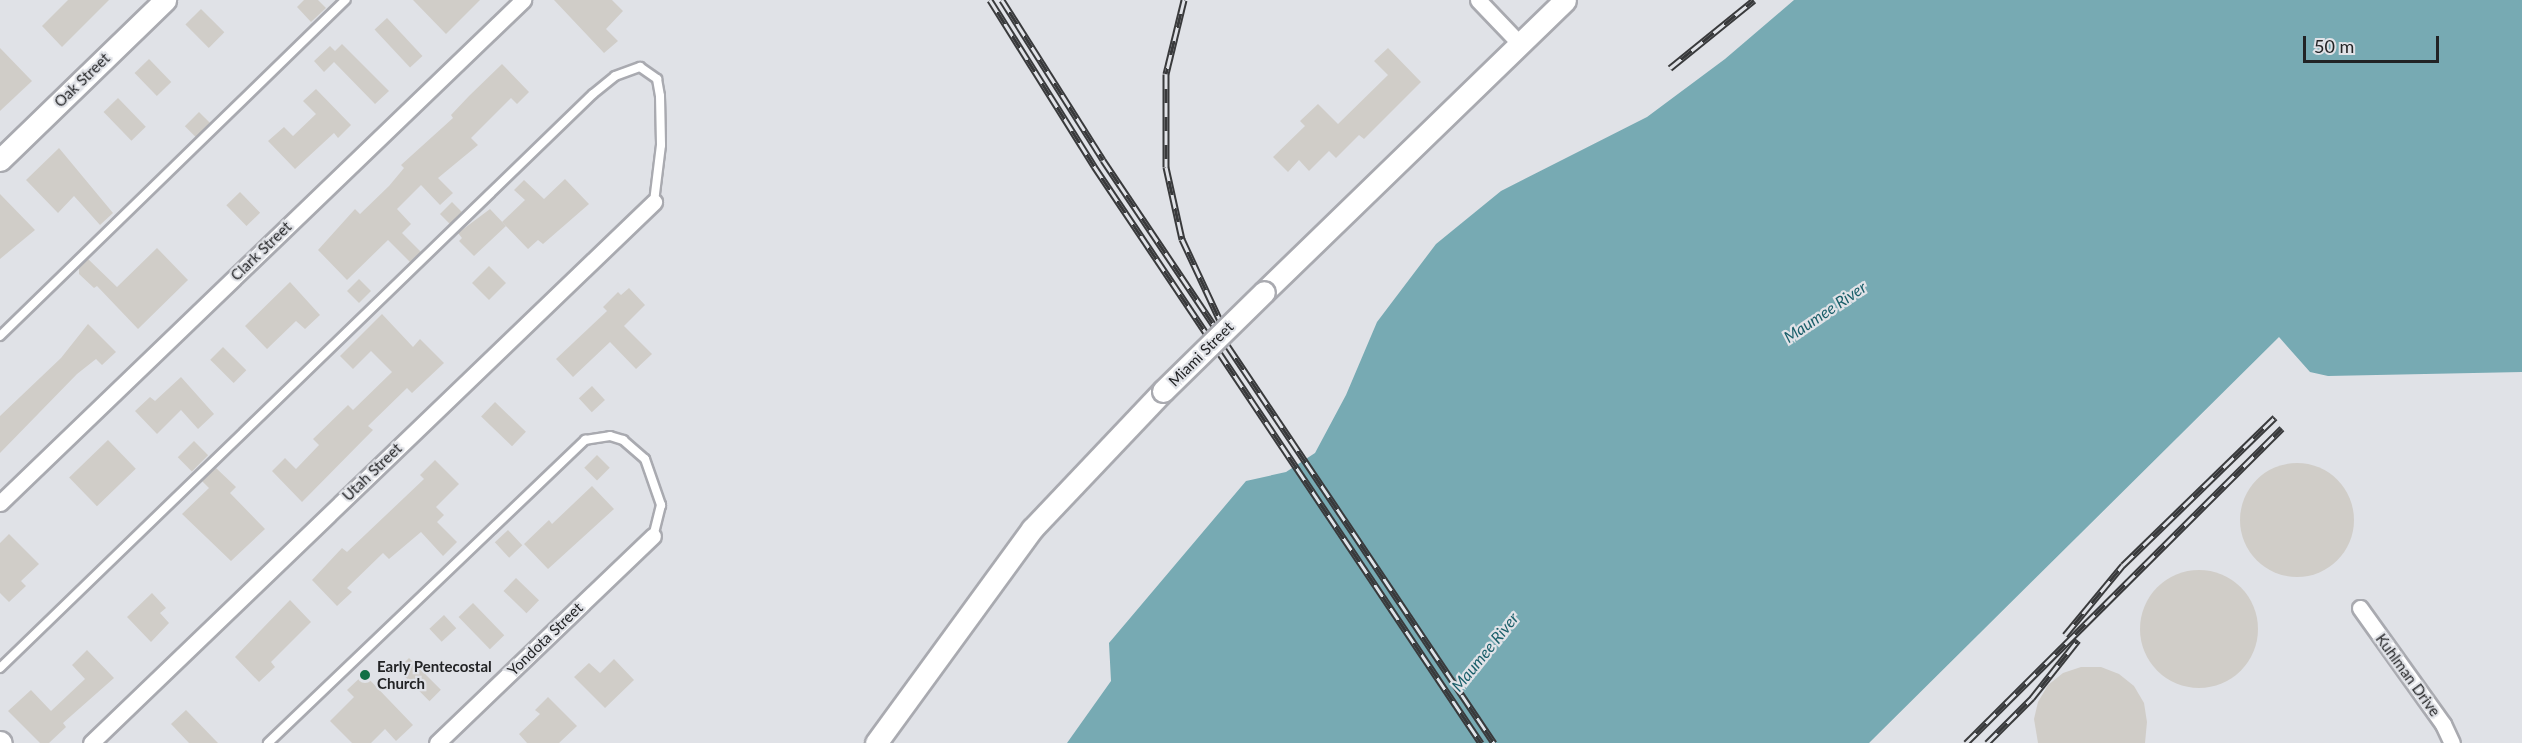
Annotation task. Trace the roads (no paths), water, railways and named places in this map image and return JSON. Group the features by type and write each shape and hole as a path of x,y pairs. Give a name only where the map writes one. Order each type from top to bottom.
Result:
{"street":[{"name":"Oak Street","path":"0,160 165,0"},
{"name":"Clark Street","path":"0,502 522,0"},
{"path":"1478,0 1520,44"},
{"name":"Miami Street","path":"876,743 1032,529 1163,391 1565,0"},
{"name":"Utah Street","path":"91,743 654,202"},
{"name":"Yondota Street","path":"437,743 653,536"},
{"name":"Kuhlman Drive","path":"2360,608 2443,724 2452,743"}],"lane":[{"path":"0,336 345,0"},
{"path":"0,668 593,94 615,76 640,67 657,79 660,96 661,145 654,202"},
{"path":"268,743 585,440 610,436 622,440 645,459 661,505 653,536"}],"water":[{"name":"Maumee River","path":"1794,0 2522,0 2522,372 2328,376 2310,372 2279,337 1869,743 1067,743 1111,681 1109,643 1246,481 1286,472 1315,453 1346,395 1377,322 1436,244 1501,191 1647,117 1725,59"}],"railway":[{"path":"990,0 1094,166 1481,743"},
{"path":"1002,0 1103,160 1494,743"},
{"path":"1184,0 1166,74 1166,167 1182,239 1224,329"},
{"path":"1670,68 1754,0"},
{"path":"2065,635 2123,565 2275,417"},
{"path":"1966,743 2282,428"},
{"path":"1987,743 2032,698 2078,640"}],"place":[{"name":"Early Pentecostal Church","path":"365,675"}]}
